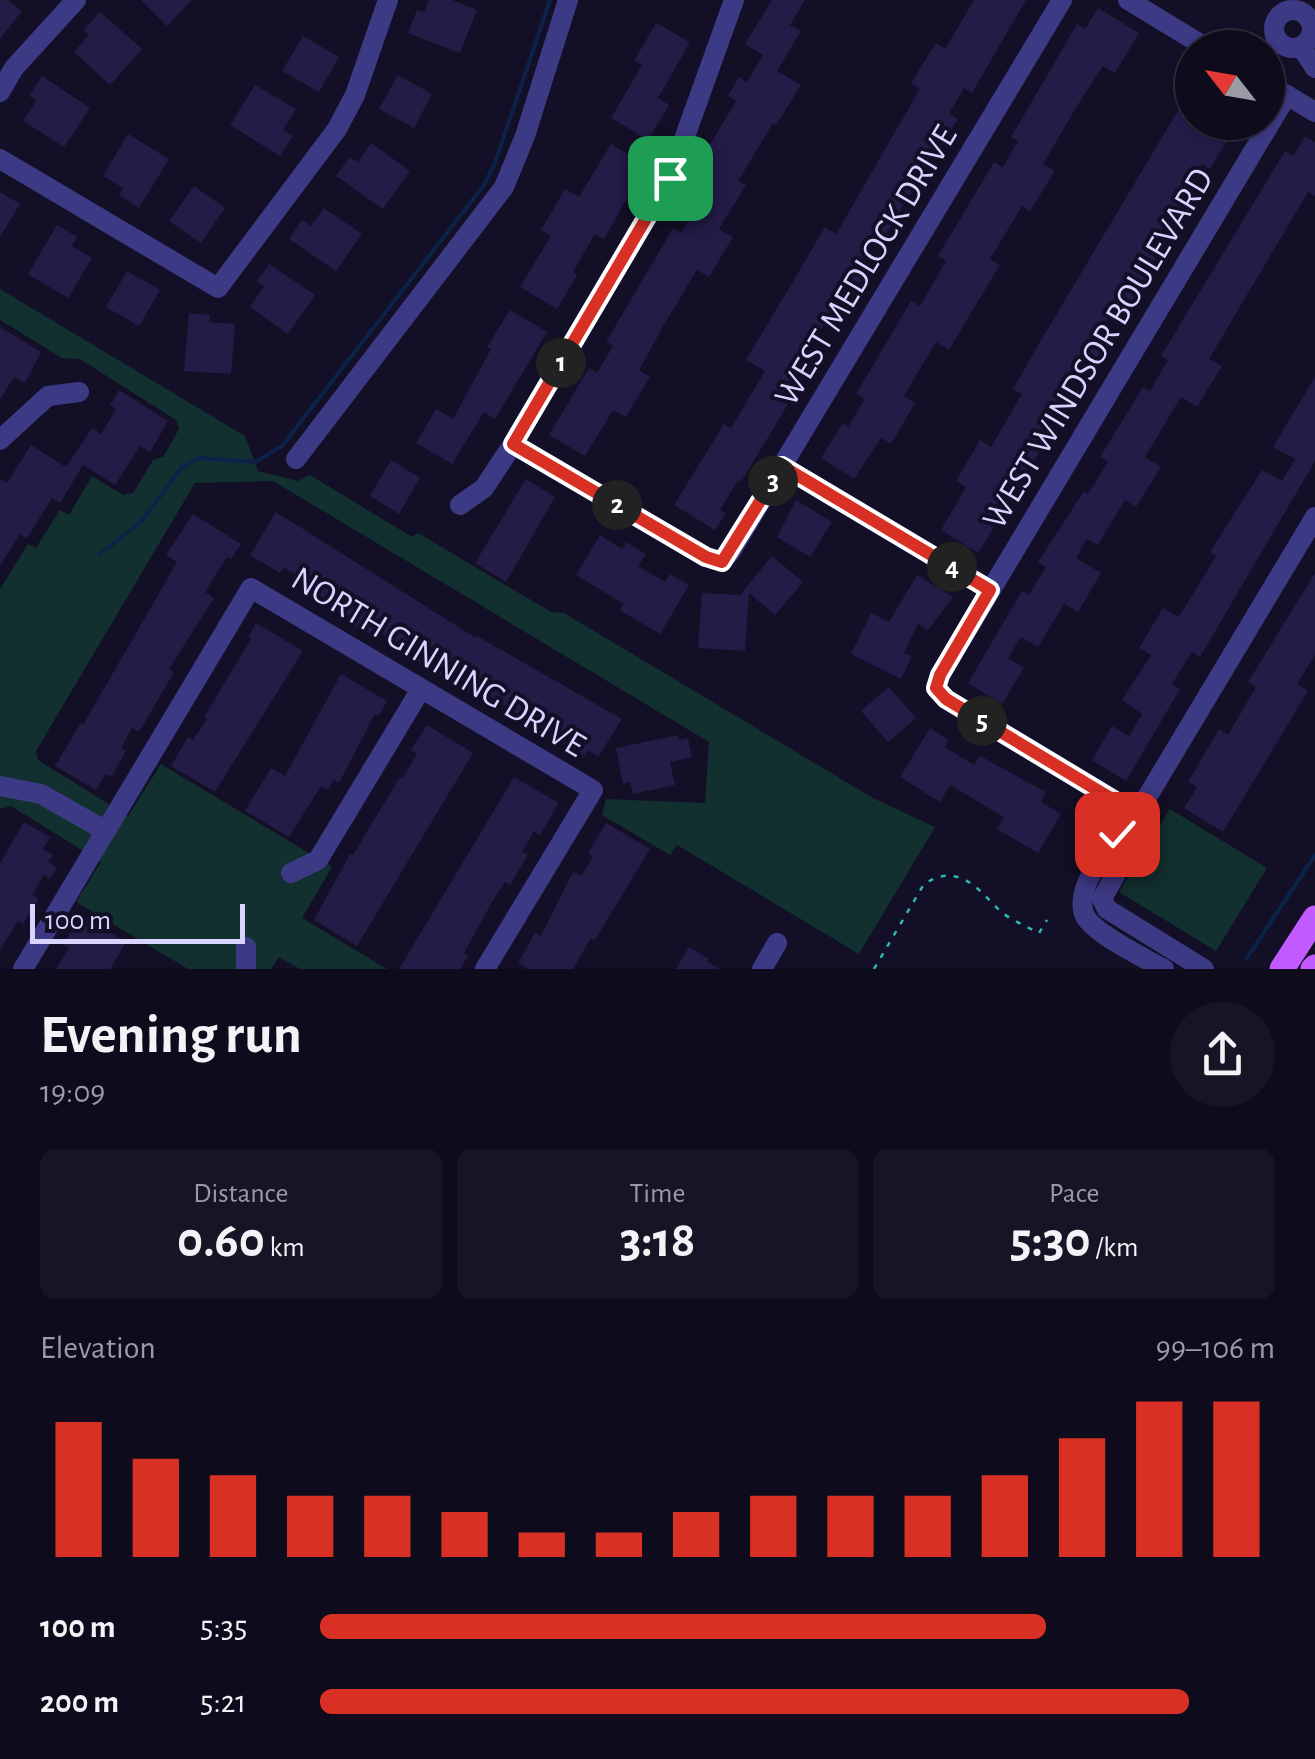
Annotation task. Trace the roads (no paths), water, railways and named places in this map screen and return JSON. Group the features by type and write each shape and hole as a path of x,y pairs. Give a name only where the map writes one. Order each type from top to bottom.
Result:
{"main road":[{"path":"1282,969 1315,918"}],"street":[{"path":"0,92 14,68 76,0"},
{"path":"0,159 218,288 337,129 355,95 388,0"},
{"path":"296,460 504,187 526,136 568,0"},
{"path":"460,505 484,488 513,444 670,178 734,0"},
{"name":"WEST MEDLOCK DRIVE","path":"513,444 706,557 722,562 1062,0"},
{"path":"1128,0 1177,30"},
{"path":"1302,47 1315,68"},
{"path":"1287,95 1315,112"},
{"name":"WEST WINDSOR BOULEVARD","path":"1137,814 946,699 936,688 990,590 1287,95"},
{"path":"0,440 48,396 79,392"},
{"path":"782,466 990,590"},
{"path":"1204,969 1092,900 1085,888 1117,852 1117,834 1137,814 1315,518"},
{"name":"NORTH GINNING DRIVE","path":"106,831 252,588 593,790 485,969"},
{"path":"292,872 318,860 421,689"},
{"path":"0,786 41,794 106,831 22,969"},
{"path":"1092,900 1084,915 1093,926 1164,969"},
{"path":"762,969 777,943"}],"waterway":[{"path":"100,554 142,521 181,468 199,458 255,462 282,446 484,185 550,0"},
{"path":"1247,958 1315,855"}]}
